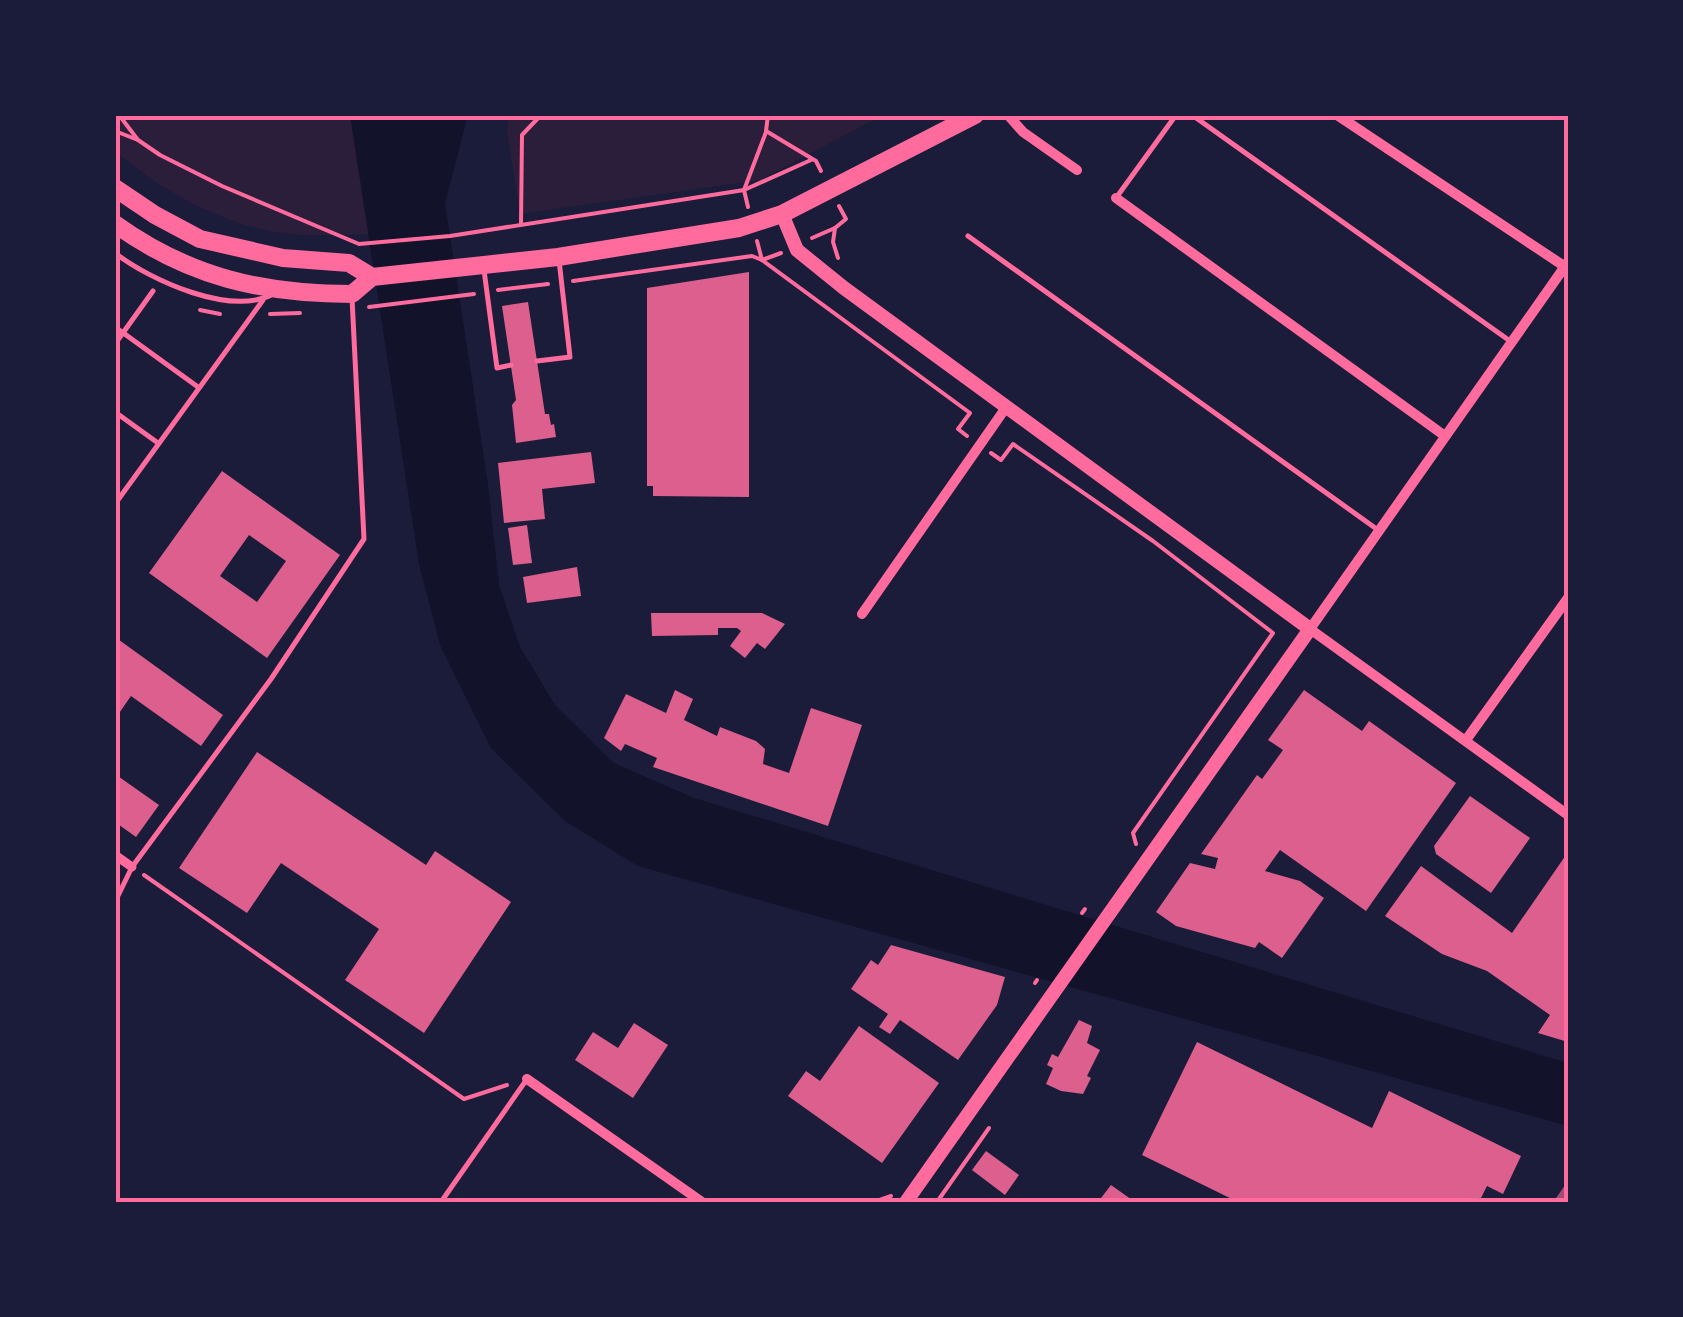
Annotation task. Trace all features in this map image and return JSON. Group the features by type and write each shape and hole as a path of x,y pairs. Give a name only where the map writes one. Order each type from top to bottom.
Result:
{"main road":[{"path":"115,224 182,263 270,296 352,294 372,277 558,257 722,232 782,214 975,115"},
{"path":"115,188 154,215 200,238 283,258 349,262 372,277"}],"street":[{"path":"1008,115 1023,132 1076,170"},
{"path":"906,1202 1510,341 1567,266 1337,115"},
{"path":"1116,198 1445,436"},
{"path":"782,214 797,250 814,264 1568,815"},
{"path":"862,614 1006,406"},
{"path":"1466,740 1568,598"},
{"path":"115,855 132,867"},
{"path":"527,1079 702,1202"}],"lane":[{"path":"1116,198 1176,115"},
{"path":"1192,115 1510,341"},
{"path":"968,236 1378,530"},
{"path":"115,253 158,277 210,298 240,302 270,296"},
{"path":"537,362 570,357 558,257"},
{"path":"483,266 497,368 511,365"},
{"path":"115,344 153,290"},
{"path":"115,902 132,867 271,679 364,539 352,294"},
{"path":"115,504 198,387 270,296"},
{"path":"115,327 198,387"},
{"path":"115,412 158,443"},
{"path":"441,1202 527,1079"}],"path":[{"path":"119,115 138,140"},
{"path":"521,223 522,135 541,115"},
{"path":"744,190 768,115"},
{"path":"115,131 222,186 359,244 450,236 744,190 811,160 766,131"},
{"path":"827,232 846,220 843,214"},
{"path":"835,228 836,248"},
{"path":"762,260 777,255"},
{"path":"381,306 752,256 970,413 958,430"},
{"path":"1001,460 1013,444 1153,542 1273,633 1133,833"},
{"path":"132,867 464,1098 527,1079"},
{"path":"938,1202 989,1128"}],"shaded area":[{"path":"115,115 350,115 370,234 310,235 266,230 197,206 154,181 115,151"},
{"path":"350,115 468,115 445,203 488,485 499,585 520,647 555,705 614,763 694,798 1568,1063 1568,1126 638,866 565,821 491,748 440,645 419,564"},
{"path":"509,115 883,115 760,180 520,214 507,132"}],"building":[{"path":"749,272 749,497 653,496 653,486 647,486 647,288"},
{"path":"528,302 545,414 554,424 556,437 516,443 512,405 516,400 502,306"},
{"path":"591,452 595,483 542,489 545,519 504,523 498,463"},
{"path":"222,471 340,555 267,658 149,573","holes":["249,535 286,561 257,602 220,576"]},
{"path":"527,525 532,563 513,565 508,528"},
{"path":"577,567 581,596 527,603 523,577"},
{"path":"651,613 762,613 785,624 765,649 757,643 745,658 730,646 741,631 737,628 718,628 718,635 652,636"},
{"path":"115,637 223,715 201,746 131,696 115,719"},
{"path":"675,690 693,699 684,720 717,736 720,727 756,741 765,749 763,764 789,773 811,708 862,725 828,826 653,767 657,758 625,744 621,751 604,738 626,694 666,713"},
{"path":"1304,690 1362,731 1369,721 1456,783 1366,911 1280,850 1265,871 1300,881 1324,898 1282,958 1259,942 1255,948 1176,926 1156,912 1190,863 1215,869 1218,858 1201,854 1257,775 1262,779 1283,750 1268,740"},
{"path":"257,752 426,865 435,851 511,902 424,1033 345,980 379,929 281,863 247,913 179,868"},
{"path":"115,774 159,805 136,837 115,822"},
{"path":"1470,796 1530,838 1491,893 1436,854 1434,846"},
{"path":"1568,852 1568,1042 1538,1033 1550,1015 1487,971 1442,954 1385,916 1421,866 1512,933"},
{"path":"891,945 1005,977 997,1005 958,1060 900,1020 890,1034 879,1027 888,1014 851,989 871,960 878,965"},
{"path":"1079,1020 1092,1026 1087,1043 1100,1050 1083,1094 1046,1084 1053,1068 1047,1065 1052,1054 1058,1057"},
{"path":"634,1023 668,1045 633,1098 575,1060 593,1032 618,1048"},
{"path":"859,1026 939,1083 882,1163 788,1096 806,1071 820,1081"},
{"path":"1197,1042 1372,1128 1389,1091 1521,1156 1503,1194 1487,1186 1479,1202 1238,1202 1142,1155"},
{"path":"986,1151 1019,1175 1005,1195 972,1170"},
{"path":"1111,1185 1135,1202 1098,1202"}],"railway":[{"path":"1557,1202 1568,1186"}]}
